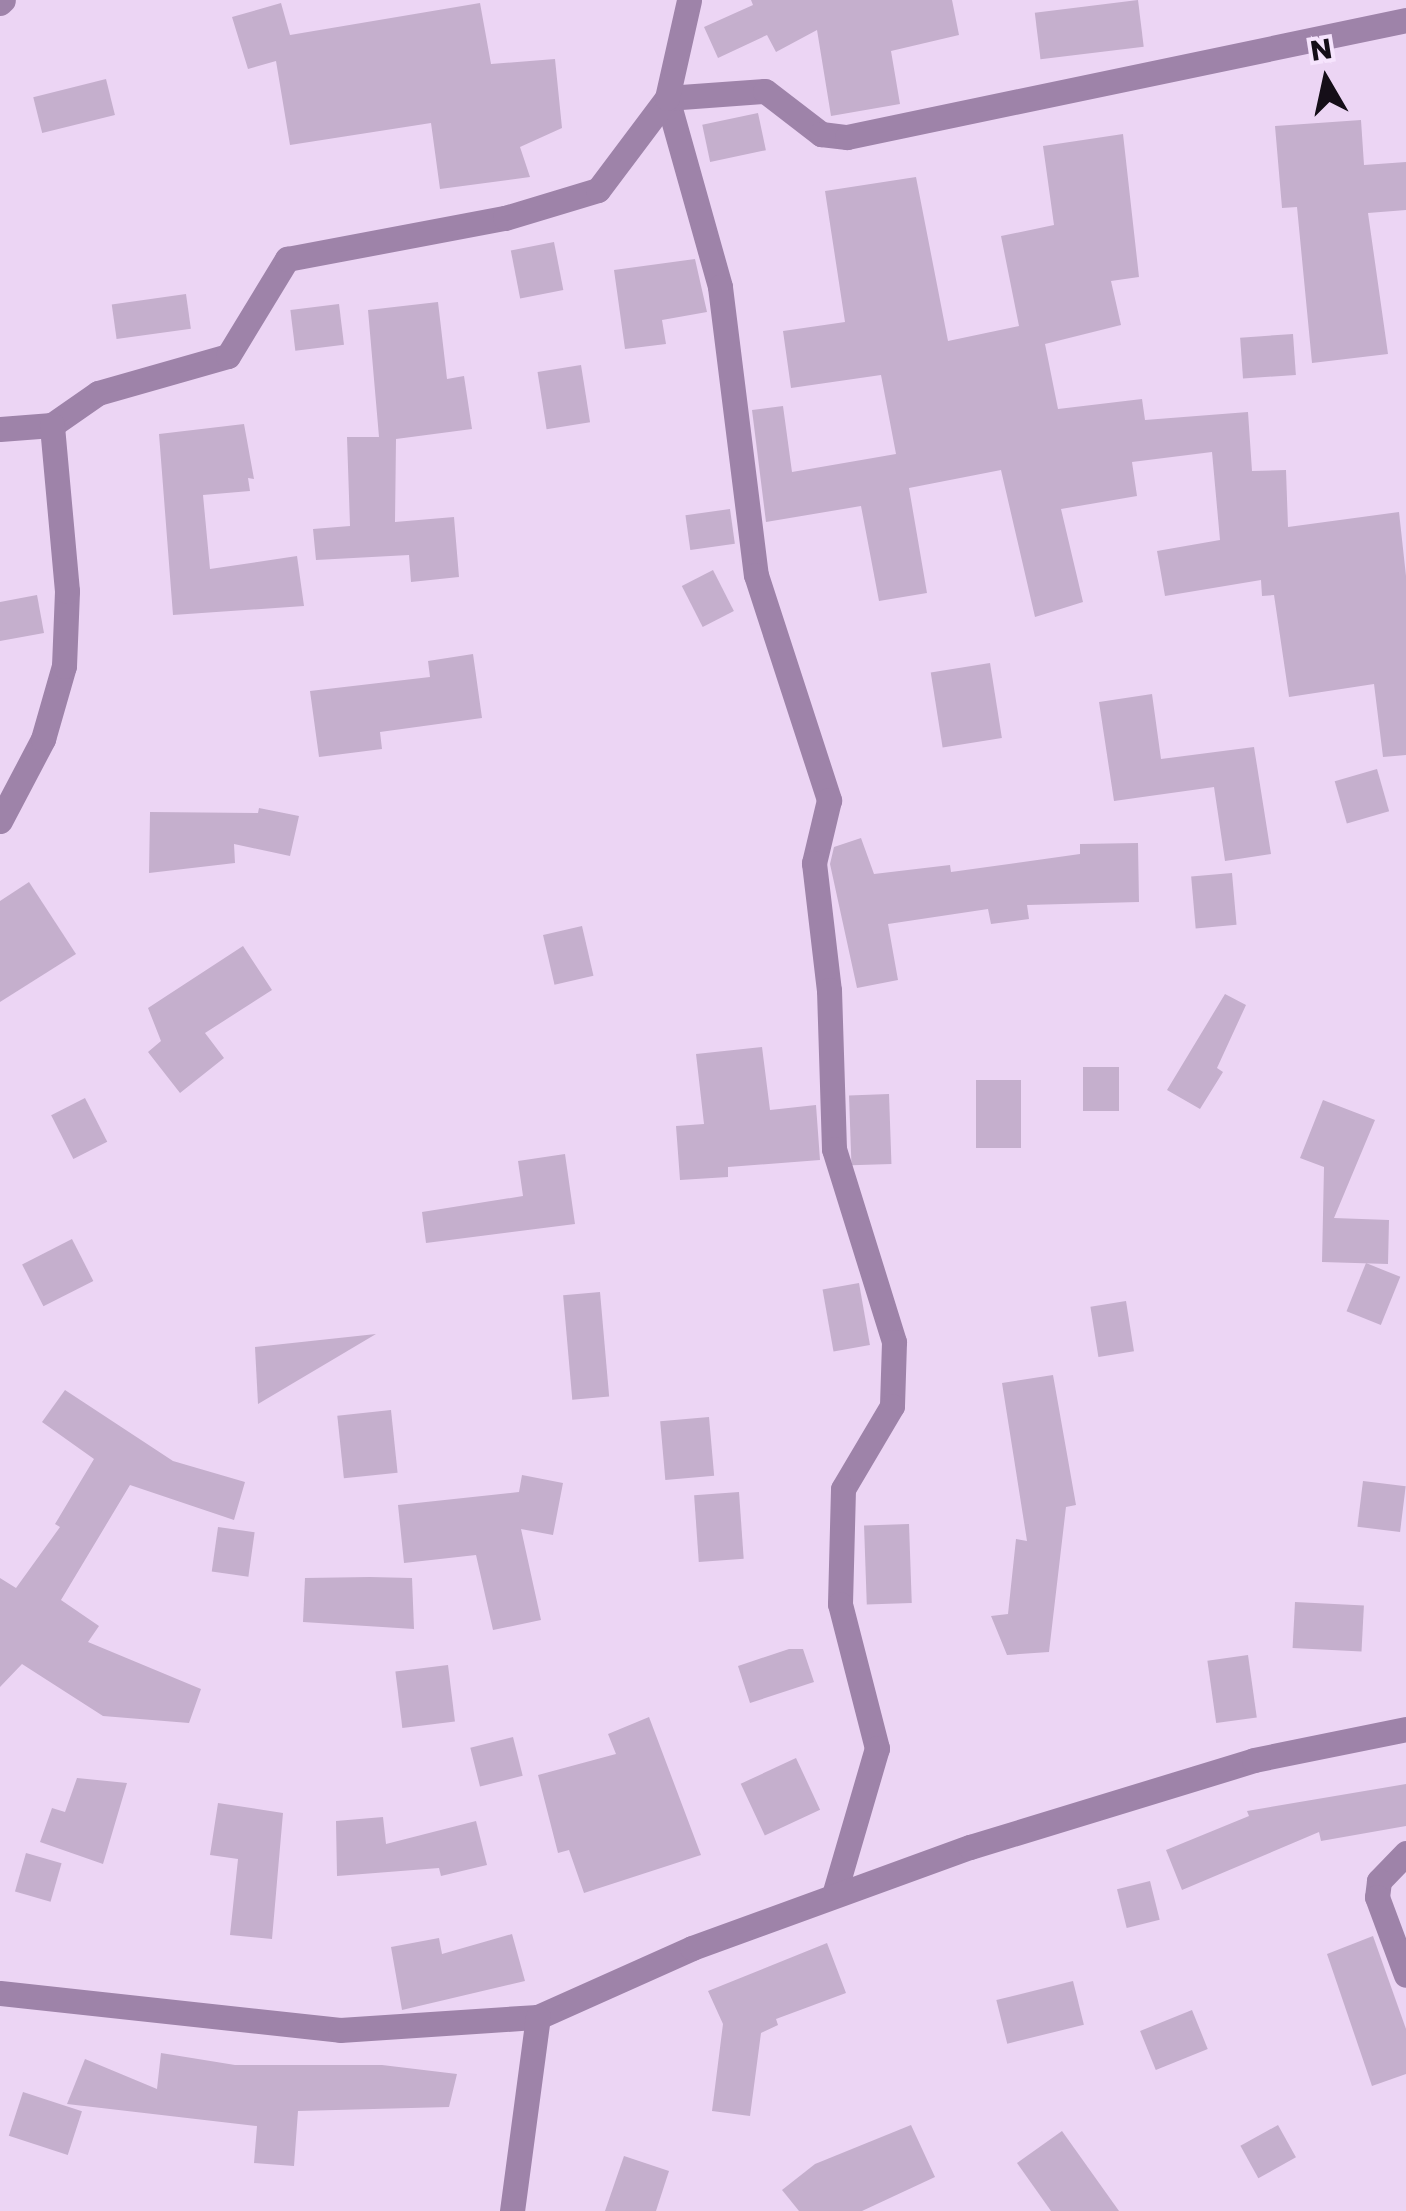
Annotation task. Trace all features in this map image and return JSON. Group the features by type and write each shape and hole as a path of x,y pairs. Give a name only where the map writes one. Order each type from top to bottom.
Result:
{"street":[{"path":"0,429 52,424 98,394 228,356 287,259 505,218 598,190 667,98 689,0"},
{"path":"667,98 765,91 780,96 821,134 847,137 1406,20"},
{"path":"667,98 720,287 756,576 829,800 814,864 830,990 834,1148 894,1342 892,1406 843,1488 840,1604 877,1748 834,1894"},
{"path":"0,821 43,739 64,666 67,590 52,424"},
{"path":"0,1993 340,2030 538,2017 834,1894 1254,1760 1406,1729"},
{"path":"1406,1853 1379,1880 1377,1896 1406,1975"},
{"path":"512,2211 538,2017"}],"building":[{"path":"751,0 952,0 959,35 891,51 900,104 831,116 817,30 776,52 767,35 718,58 704,27 753,5"},
{"path":"1138,0 1144,47 1041,59 1035,13"},
{"path":"281,3 290,35 480,3 491,64 555,59 562,128 520,147 530,177 440,189 431,123 290,145 276,61 248,69 232,17"},
{"path":"106,79 115,115 42,133 33,97"},
{"path":"758,113 766,150 710,162 702,125"},
{"path":"1361,120 1364,165 1406,162 1406,210 1368,213 1388,354 1312,363 1297,207 1282,208 1275,126"},
{"path":"1123,134 1139,277 1111,281 1121,325 1045,344 1058,409 1142,399 1145,420 1248,412 1252,471 1286,470 1288,527 1399,512 1406,576 1406,755 1383,757 1374,684 1289,697 1274,595 1262,596 1261,580 1165,596 1157,551 1220,540 1212,452 1132,462 1137,496 1061,509 1083,602 1035,617 1001,470 909,488 927,593 879,601 861,506 766,522 752,410 783,406 792,472 896,454 881,375 791,388 783,331 845,322 825,191 916,177 948,341 1019,326 1001,236 1054,225 1043,146"},
{"path":"554,242 563,290 520,298 511,250"},
{"path":"695,259 707,312 662,320 666,344 625,349 614,270"},
{"path":"186,294 191,329 117,339 112,304"},
{"path":"438,302 447,379 464,376 472,429 396,439 395,522 454,517 459,577 411,582 409,555 316,560 313,529 350,526 347,437 379,437 368,310"},
{"path":"339,304 344,345 295,351 290,310"},
{"path":"1293,334 1296,375 1243,379 1240,338"},
{"path":"581,365 590,422 547,429 538,372"},
{"path":"244,424 254,479 248,478 250,491 203,495 210,569 297,556 304,606 173,615 159,434"},
{"path":"730,509 735,544 690,550 685,515"},
{"path":"713,570 734,611 703,627 682,586"},
{"path":"37,595 44,633 0,641 0,602"},
{"path":"473,654 482,718 380,732 382,749 319,757 310,691 430,677 428,661"},
{"path":"990,663 1002,738 943,747 931,672"},
{"path":"1152,694 1161,759 1254,747 1271,854 1225,861 1214,787 1114,801 1099,702"},
{"path":"1377,769 1389,811 1347,823 1335,781"},
{"path":"259,808 299,816 290,856 234,844 235,863 149,873 150,812 258,813"},
{"path":"861,838 874,874 950,865 951,872 1080,854 1080,844 1138,843 1139,902 1027,905 1029,919 991,924 988,909 888,924 898,980 857,988 830,864 834,847"},
{"path":"1232,873 1237,925 1196,928 1191,877"},
{"path":"29,882 76,954 0,1002 0,901"},
{"path":"582,926 593,976 554,985 543,935"},
{"path":"243,946 272,990 205,1033 224,1058 180,1093 148,1052 161,1041 148,1008"},
{"path":"1225,994 1246,1005 1217,1068 1223,1072 1200,1109 1167,1090"},
{"path":"762,1047 770,1110 816,1105 820,1160 728,1167 728,1177 680,1180 676,1126 704,1124 696,1054"},
{"path":"1083,1067 1119,1067 1119,1111 1083,1111"},
{"path":"976,1080 1021,1080 1021,1148 976,1148"},
{"path":"889,1094 891,1164 851,1165 849,1095"},
{"path":"85,1098 107,1142 73,1159 51,1115"},
{"path":"1323,1100 1375,1120 1334,1218 1389,1220 1388,1264 1322,1262 1324,1167 1300,1158"},
{"path":"565,1154 575,1224 426,1243 422,1212 523,1196 518,1161"},
{"path":"72,1239 93,1281 43,1306 22,1264"},
{"path":"1366,1263 1400,1277 1381,1325 1347,1311"},
{"path":"859,1283 870,1345 834,1351 823,1289"},
{"path":"600,1292 609,1397 572,1400 563,1295"},
{"path":"1126,1301 1134,1351 1098,1357 1090,1307"},
{"path":"376,1334 258,1404 255,1347"},
{"path":"1053,1375 1076,1505 1066,1507 1049,1652 1007,1655 991,1616 1008,1614 1016,1539 1027,1541 1002,1383"},
{"path":"65,1390 173,1461 245,1482 234,1520 130,1485 61,1600 99,1626 88,1642 201,1689 189,1723 103,1716 22,1664 0,1687 0,1578 16,1588 60,1527 55,1524 94,1459 42,1422"},
{"path":"391,1410 398,1473 344,1478 337,1416"},
{"path":"709,1417 714,1476 665,1480 660,1421"},
{"path":"522,1475 563,1483 553,1535 521,1529 541,1620 493,1630 476,1555 404,1563 398,1505 519,1492"},
{"path":"1363,1481 1406,1486 1400,1532 1357,1527"},
{"path":"739,1492 744,1559 699,1562 694,1495"},
{"path":"909,1524 912,1603 867,1605 864,1526"},
{"path":"218,1527 255,1532 248,1577 212,1572"},
{"path":"305,1578 412,1578 414,1629 303,1622"},
{"path":"1295,1602 1364,1606 1361,1652 1293,1648"},
{"path":"789,1649 803,1649 814,1682 750,1703 738,1666"},
{"path":"1248,1655 1257,1717 1216,1723 1207,1661"},
{"path":"448,1665 455,1722 402,1728 395,1671"},
{"path":"649,1717 701,1855 584,1893 569,1850 558,1853 538,1775 616,1754 608,1734"},
{"path":"513,1737 523,1776 480,1786 470,1748"},
{"path":"796,1758 820,1810 765,1835 741,1784"},
{"path":"77,1778 127,1783 103,1864 40,1842 52,1808 65,1812"},
{"path":"1406,1784 1406,1826 1321,1841 1319,1832 1182,1890 1166,1850 1249,1816 1247,1811"},
{"path":"218,1803 283,1813 272,1939 230,1935 238,1859 210,1855"},
{"path":"383,1817 386,1844 476,1821 487,1865 441,1876 439,1868 337,1876 336,1821"},
{"path":"26,1853 62,1863 51,1902 15,1891"},
{"path":"1150,1881 1160,1920 1127,1928 1117,1889"},
{"path":"512,1934 525,1981 402,2010 391,1947 439,1938 442,1954"},
{"path":"1373,1936 1406,2029 1406,2074 1372,2086 1327,1954"},
{"path":"827,1943 846,1993 776,2019 778,2025 761,2033 750,2116 712,2111 723,2024 708,1991"},
{"path":"1073,1981 1084,2025 1007,2044 996,2000"},
{"path":"1192,2010 1208,2049 1156,2070 1140,2031"},
{"path":"161,2053 235,2065 382,2065 457,2074 449,2107 298,2111 294,2166 254,2163 257,2126 67,2104 85,2059 157,2089"},
{"path":"23,2092 82,2111 68,2155 9,2136"},
{"path":"911,2125 935,2177 862,2211 799,2211 782,2190 815,2164"},
{"path":"1278,2125 1296,2157 1258,2178 1240,2146"},
{"path":"1062,2131 1119,2211 1051,2211 1017,2163"},
{"path":"624,2156 669,2171 656,2211 605,2211"}]}
